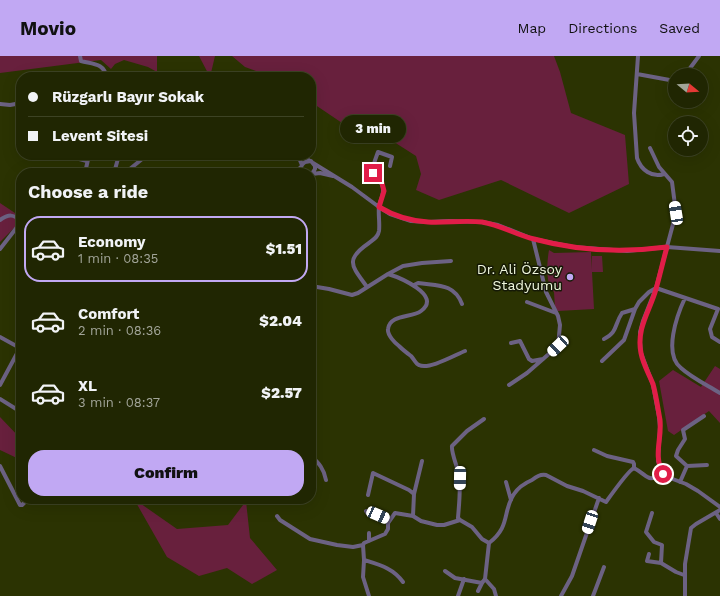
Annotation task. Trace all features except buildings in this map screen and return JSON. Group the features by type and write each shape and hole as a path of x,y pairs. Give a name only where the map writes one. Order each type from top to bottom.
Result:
{"street":[{"path":"80,56 81,61 98,64 105,72"},
{"path":"638,56 634,114 638,163 648,173 659,176 664,174"},
{"path":"690,68 699,56"},
{"path":"637,74 668,80"},
{"path":"0,104 16,104"},
{"path":"650,148 659,167 672,182 676,213 656,288 640,332 641,353 653,385 659,418 660,427 658,461 663,474 698,491 719,510 720,519"},
{"path":"367,288 355,271 352,263 355,254 377,236 379,207 384,191 382,183 374,175 373,170 378,152 392,157 390,166"},
{"path":"83,160 87,161 86,168"},
{"path":"131,168 141,160"},
{"path":"300,160 301,166 305,162 312,162"},
{"path":"309,160 352,187 390,214 412,221 482,222 498,225 532,239 573,247 609,250 641,250 667,247 720,251"},
{"path":"312,162 315,168"},
{"path":"316,174 324,173 335,176"},
{"path":"0,220 11,215 16,217"},
{"path":"0,249 16,228"},
{"path":"510,385 527,373 558,346 560,325 546,292 532,239"},
{"path":"316,287 352,295 367,288 388,274 410,264 451,260"},
{"path":"388,274 414,285 425,296 426,300 425,306 422,310 396,319 392,322 388,330 388,334 391,338 418,365 421,366 429,366 465,351"},
{"path":"414,285 418,283 445,286 457,294 462,304"},
{"path":"602,361 624,340 635,308 639,302 649,292 656,288 718,309 710,329 712,337 720,342"},
{"path":"685,298 674,325 674,357 679,368 720,393"},
{"path":"527,302 556,313"},
{"path":"604,340 613,334 622,313 635,308"},
{"path":"0,337 16,345"},
{"path":"511,343 520,341 529,359 532,361 544,359"},
{"path":"0,385 16,357"},
{"path":"0,399 16,409"},
{"path":"704,416 683,430 685,439 676,456 687,466 707,465"},
{"path":"484,419 461,436 454,443 452,449 460,478 458,518 472,527 489,545"},
{"path":"594,450 607,456 633,462 634,468 648,478 653,479 663,474"},
{"path":"316,461 325,472 326,480"},
{"path":"413,516 414,494 422,461"},
{"path":"0,466 16,496"},
{"path":"680,482 687,466"},
{"path":"478,591 485,579 489,545 503,528 511,500 519,488 543,474 567,486 583,491 606,502 630,470 634,468"},
{"path":"368,495 373,473 409,490 414,494"},
{"path":"506,482 511,500"},
{"path":"561,596 572,576 598,498"},
{"path":"686,596 684,575 691,528 719,510"},
{"path":"366,511 369,515 378,515 390,520"},
{"path":"277,516 280,520 310,539 353,547 363,545 385,534 388,529 388,523 395,513 413,516 421,521 437,525 444,525 460,520"},
{"path":"652,513 646,532 654,542 662,545 661,563"},
{"path":"369,533 369,541"},
{"path":"363,545 363,577 369,596"},
{"path":"649,554 647,561 661,563 684,575"},
{"path":"364,560 390,569 396,573 403,582"},
{"path":"592,596 604,567"},
{"path":"445,571 455,578 482,583"},
{"path":"458,596 464,579"},
{"path":"485,579 494,589 496,596"}],"shaded area":[{"path":"0,56 157,56 157,72 148,67 124,60 115,64 111,69 101,60 0,73"},
{"path":"199,56 215,56 211,72 207,72"},
{"path":"232,56 554,56 571,113 625,135 629,184 569,213 501,180 439,200 416,190 421,174 416,156 380,133 348,127 316,105 316,72 258,72 245,67"},
{"path":"0,203 15,213 16,226 0,242"},
{"name":"Dr. Ali Özsoy Stadyumu","path":"549,250 554,253 591,252 592,270 592,256 602,256 603,272 592,272 594,309 558,311 555,308 554,292 551,289 548,279 547,266"},
{"path":"715,366 720,369 720,423 709,411 674,435 668,431 659,381 673,370 701,387"},
{"path":"0,417 16,434 16,458 0,450"},
{"path":"137,504 141,504 177,529 228,525 244,504 246,504 250,538 277,570 252,584 227,568 199,576 167,557"}],"place":[{"name":"Dr. Ali Özsoy Stadyumu","path":"570,277"}],"route":[{"path":"373,173 382,183 384,191 379,207 390,214 412,221 482,222 498,225 532,239 561,246 615,251 667,247 656,288 640,332 641,353 653,385 659,418 660,427 658,461 663,474"}]}
